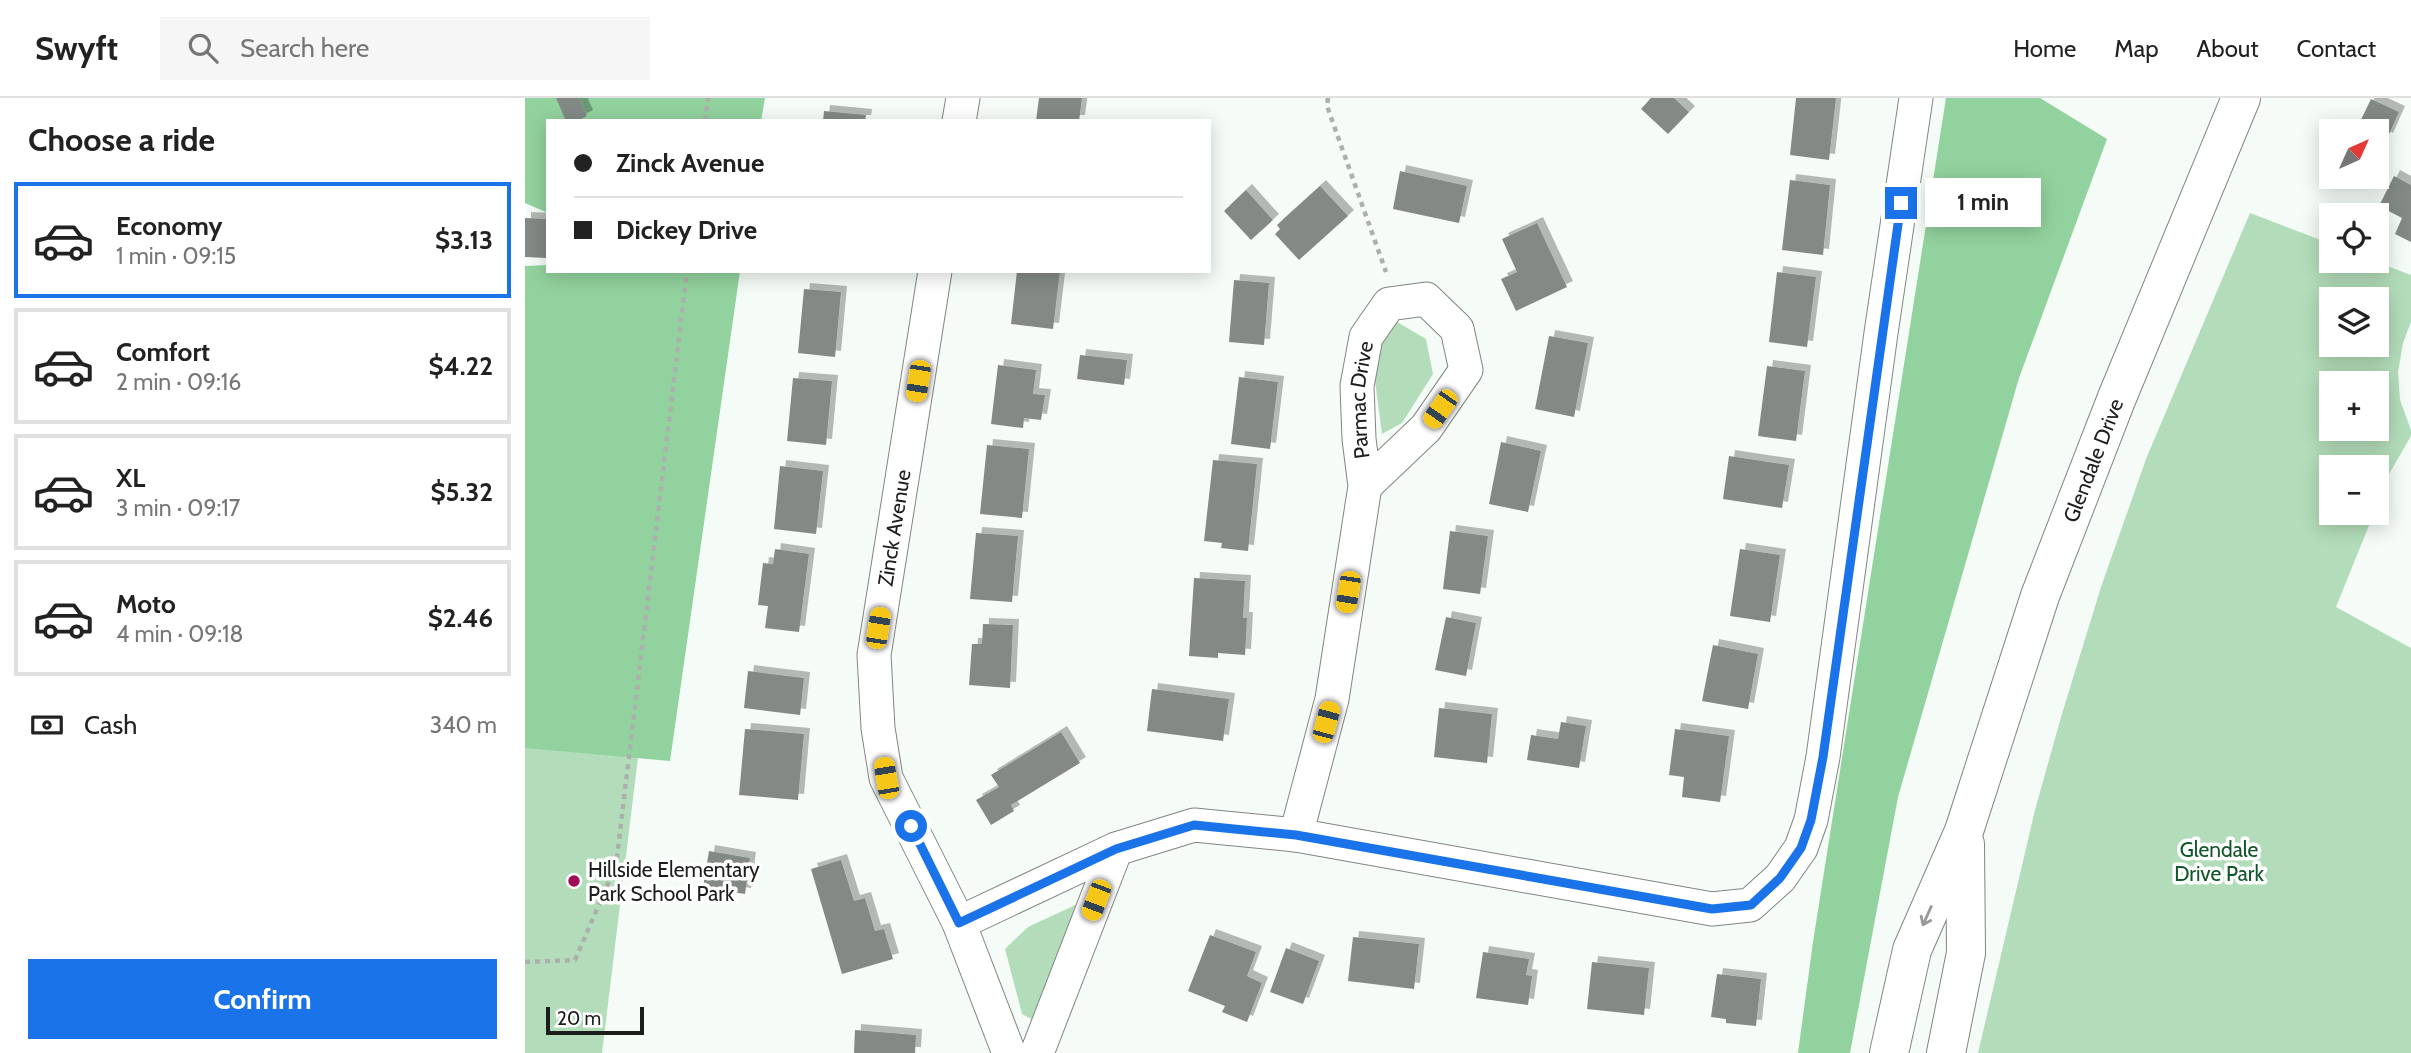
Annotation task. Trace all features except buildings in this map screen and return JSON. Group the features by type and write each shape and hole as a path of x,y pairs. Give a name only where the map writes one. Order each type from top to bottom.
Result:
{"main road":[{"name":"Glendale Drive","path":"1889,1053 1912,950 1964,831 2040,596 2116,400 2241,98"},
{"name":"Glendale Drive","path":"1946,1053 1966,953 1964,831"}],"street":[{"path":"959,119 963,98"},
{"path":"959,923 1116,849 1194,825 1296,835 1712,909 1751,905 1780,878 1801,848 1811,820 1823,757 1916,98"},
{"name":"Zinck Avenue","path":"935,273 874,655 878,728 886,778 959,923 1009,1053"},
{"name":"Parmac Drive","path":"1296,835 1332,699 1365,485 1359,439 1357,386 1366,337 1389,304 1426,299 1457,329 1467,370 1426,428 1365,485"},
{"path":"1037,1053 1116,849"}],"path":[{"path":"705,119 708,98"},
{"path":"1328,98 1327,106 1385,269 1389,304"},
{"path":"525,962 575,960 616,865 687,273"}],"green space":[{"path":"525,98 765,98 761,119 546,119 546,212 525,203"},
{"path":"1946,98 2040,98 2107,139 2019,378 1898,797 1850,1053 1798,1053 1813,942"},
{"name":"Glendale Drive Park","path":"2250,213 2319,239 2319,273 2389,273 2389,267 2411,275 2411,322 2403,343 2398,372 2400,400 2411,436 2389,474 2389,455 2319,455 2319,525 2369,525 2336,607 2411,648 2411,1053 1978,1053 2035,810 2101,587 2146,459"},
{"path":"546,265 546,273 740,273 670,761 525,748 525,266"},
{"path":"1397,322 1426,339 1433,374 1402,423 1382,434 1374,373 1380,344"},
{"name":"Hillside Elementary Park School Park","path":"525,694 644,708 602,1053 525,1053"},
{"path":"1082,902 1044,1026 1022,1014 1005,949 1028,927"}],"place":[{"name":"Hillside Elementary Park School Park","path":"574,881"}],"route":[{"path":"911,826 959,923 1116,849 1194,825 1296,835 1712,909 1751,905 1780,878 1801,848 1811,820 1823,757 1901,203"}]}
